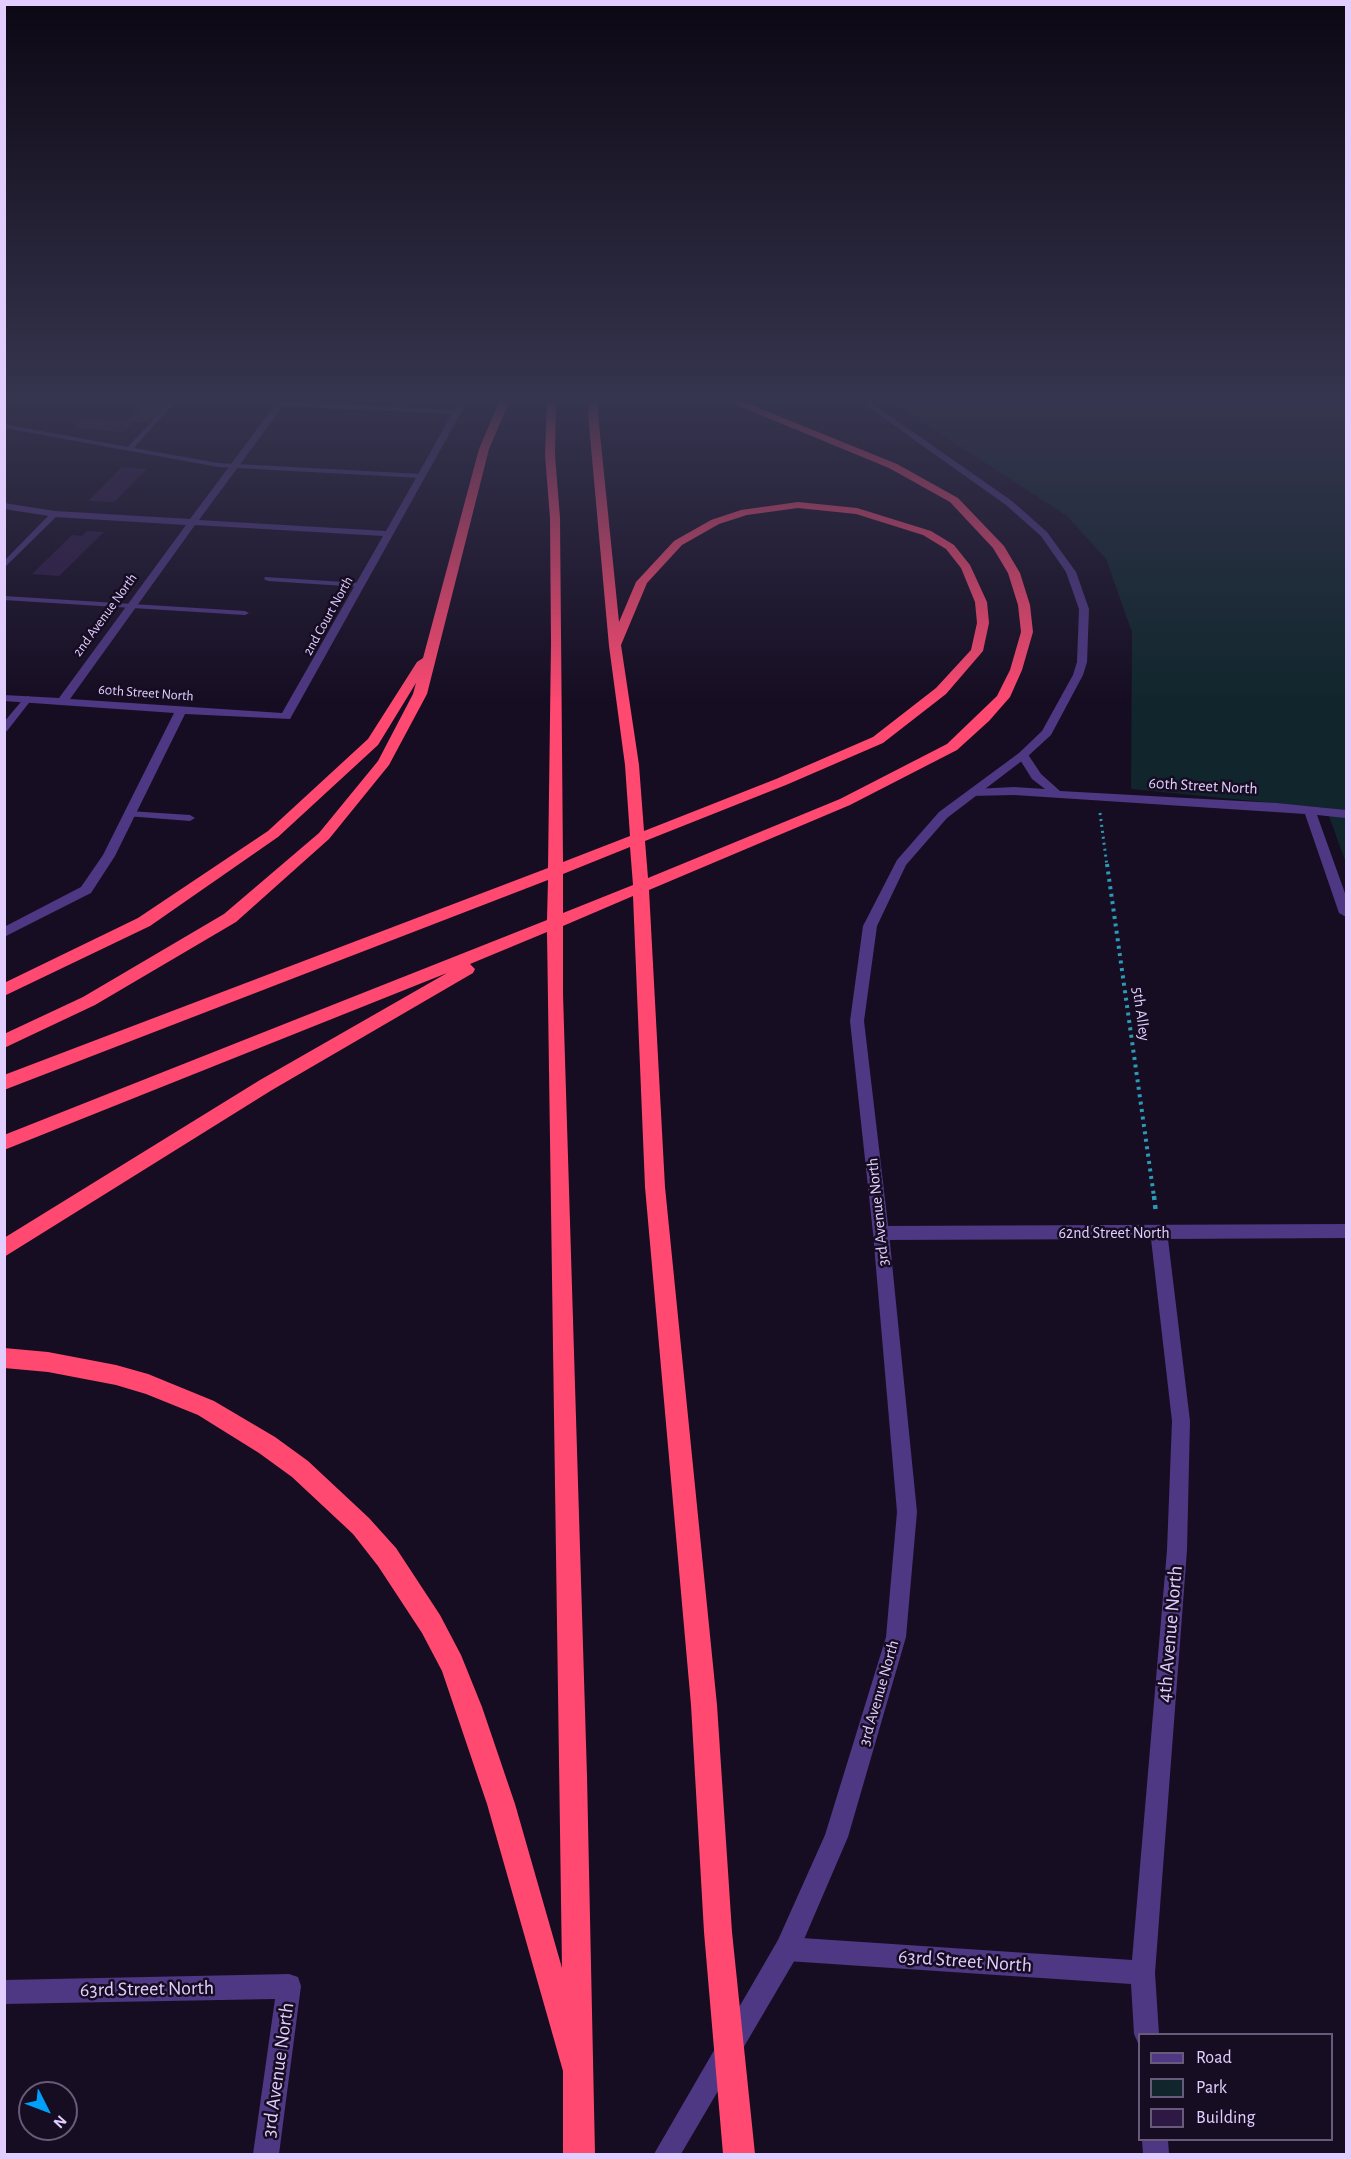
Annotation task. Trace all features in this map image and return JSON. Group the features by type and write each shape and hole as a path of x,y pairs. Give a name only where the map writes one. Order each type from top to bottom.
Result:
{"highway":[{"path":"4,1042 89,1001 230,918 324,836 384,762 420,694 470,503"},
{"path":"554,503 557,792 555,994 573,1776 579,2154"},
{"path":"601,503 615,646 632,765 645,951 656,1186 704,1705 718,1932 739,2154"},
{"path":"4,1143 531,933 845,802 952,747 1003,697 1016,670 1026,632 1024,605 1014,573 998,546 957,503"},
{"path":"4,1083 450,913 781,782 878,740 940,691 978,651 983,623 981,602 966,567 950,547 927,533 857,511 808,506 774,507 745,512 715,522 678,543 642,582 615,646"},
{"path":"4,990 144,922 273,834 374,742 432,648"},
{"path":"4,1249 266,1085 531,933"},
{"path":"4,1358 48,1362 116,1375 148,1384 206,1408 251,1434 300,1469 361,1526 409,1589 452,1664 485,1751 579,2084"}],"street":[{"name":"2nd Avenue North","path":"62,702 207,503"},
{"name":"2nd Court North","path":"286,717 406,503"},
{"name":"3rd Avenue North","path":"667,2154 787,1949 836,1837 896,1637 907,1512 881,1233 857,1021 870,926 901,863 943,815 1023,755 1047,733 1078,675 1082,662 1084,609 1071,572 1044,534 1009,503"},
{"path":"4,506 55,514 389,534"},
{"name":"60th Street North","path":"4,698 286,717"},
{"path":"4,933 86,890 109,856 181,710"},
{"path":"1023,755 1036,776 1058,794"},
{"name":"60th Street North","path":"974,793 1014,790 1277,807 1347,814"},
{"path":"1310,811 1347,913"},
{"name":"62nd Street North","path":"881,1233 1347,1231"},
{"name":"4th Avenue North","path":"1147,2033 1143,1973 1177,1550 1182,1421 1159,1233"},
{"name":"63rd Street North","path":"787,1949 1143,1973"},
{"name":"3rd Avenue North","path":"266,2154 290,1986"},
{"name":"63rd Street North","path":"4,1992 290,1986"}],"lane":[{"path":"4,566 55,514"},
{"path":"268,579 360,585"},
{"path":"4,598 245,613"},
{"path":"4,729 28,699"},
{"path":"129,814 189,818"}],"path":[{"name":"5th Alley","path":"1098,797 1159,1233"}],"green space":[{"path":"1047,503 1346,503 1346,863 1326,808 1131,789 1132,632 1106,559 1066,515"}],"building":[{"path":"87,531 104,532 59,576 32,574 72,535 82,536"}]}
